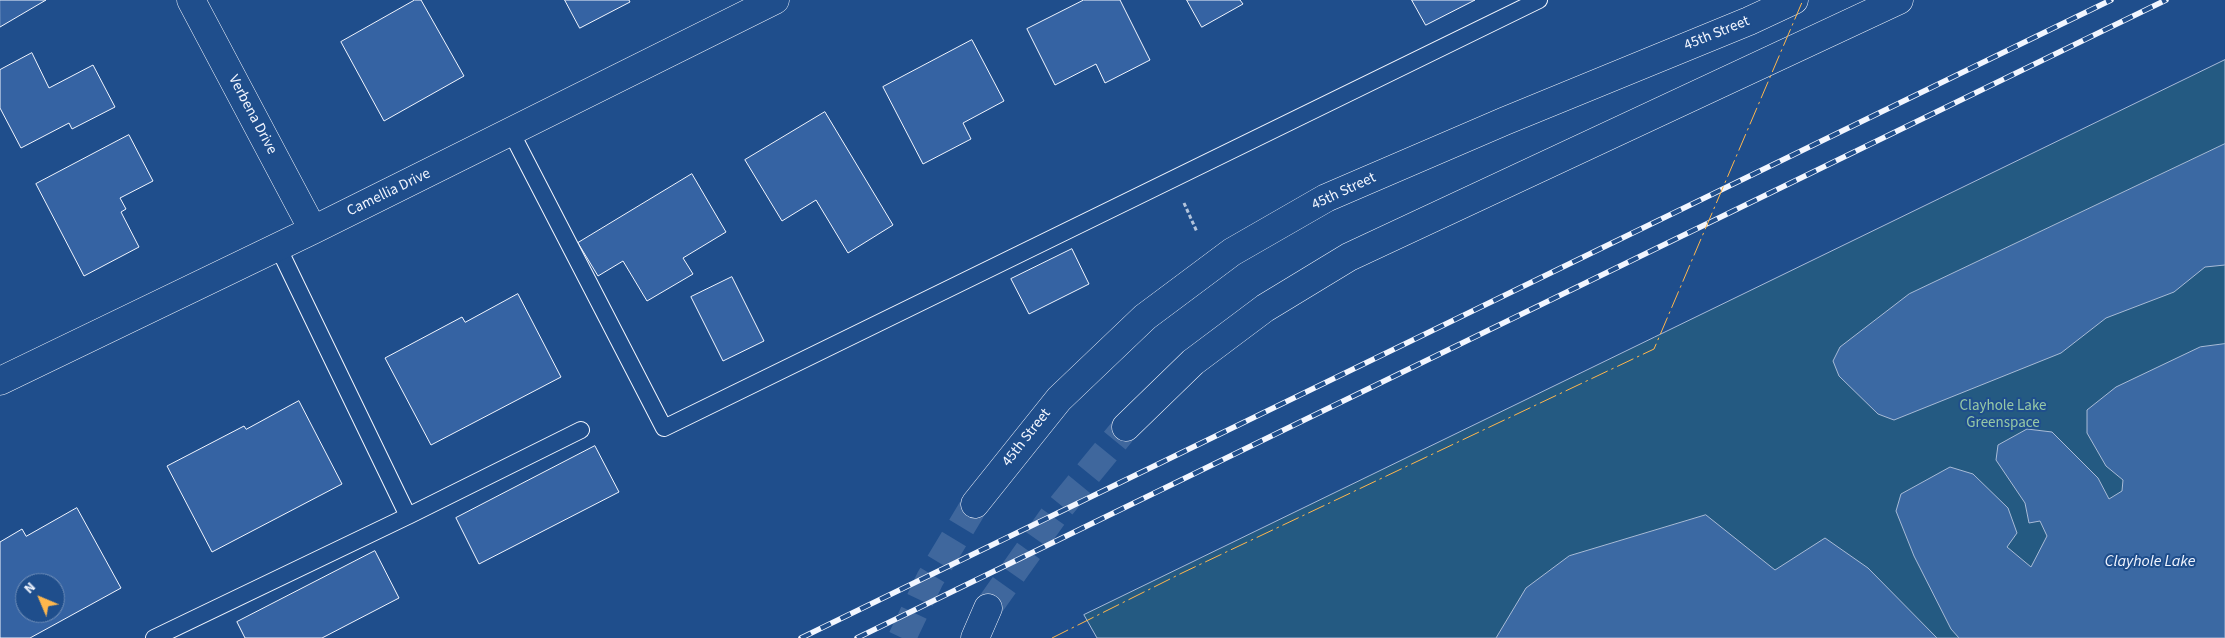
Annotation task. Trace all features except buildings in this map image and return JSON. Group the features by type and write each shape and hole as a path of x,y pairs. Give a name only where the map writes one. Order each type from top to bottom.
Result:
{"main road":[{"name":"Verbena Drive","path":"192,0 313,230"},
{"name":"Camellia Drive","path":"0,382 313,230 775,0"},
{"name":"45th Street","path":"975,504 1058,399 1144,317 1232,252 1326,198 1505,121 1749,21 1794,0"},
{"path":"1126,427 1193,362 1265,308 1349,257 1899,0"},
{"path":"975,638 988,608"}],"lane":[{"path":"511,132 664,428 1539,0"},
{"path":"278,247 408,516"},
{"path":"154,638 408,516 581,430"}],"green space":[{"name":"Clayhole Lake Greenspace","path":"2225,60 2225,638 1097,638 1084,615"}],"water":[{"path":"2225,144 2225,265 2205,267 2174,292 2106,318 2061,353 1894,420 1878,414 1839,376 1833,361 1840,347 1909,294"},
{"name":"Clayhole Lake","path":"2225,344 2225,638 1959,638 1951,629 1914,556 1896,511 1901,494 1950,467 1973,474 2008,508 2017,533 2007,547 2031,567 2047,536 2040,521 2029,523 2025,503 1996,460 1998,445 2027,429 2052,432 2098,478 2109,499 2122,491 2123,480 2106,466 2087,433 2087,410 2116,387 2200,347"},
{"path":"1706,515 1775,570 1825,538 1868,568 1937,638 1496,638 1526,588 1569,556"}],"tunnel":[{"path":"988,608 1054,515 1126,427"},
{"path":"902,638 930,579 975,504"}],"railway":[{"path":"801,638 2111,0"},
{"path":"857,638 2166,0"}],"power":[{"path":"1052,638 1182,573 1654,349 1803,0"}]}
